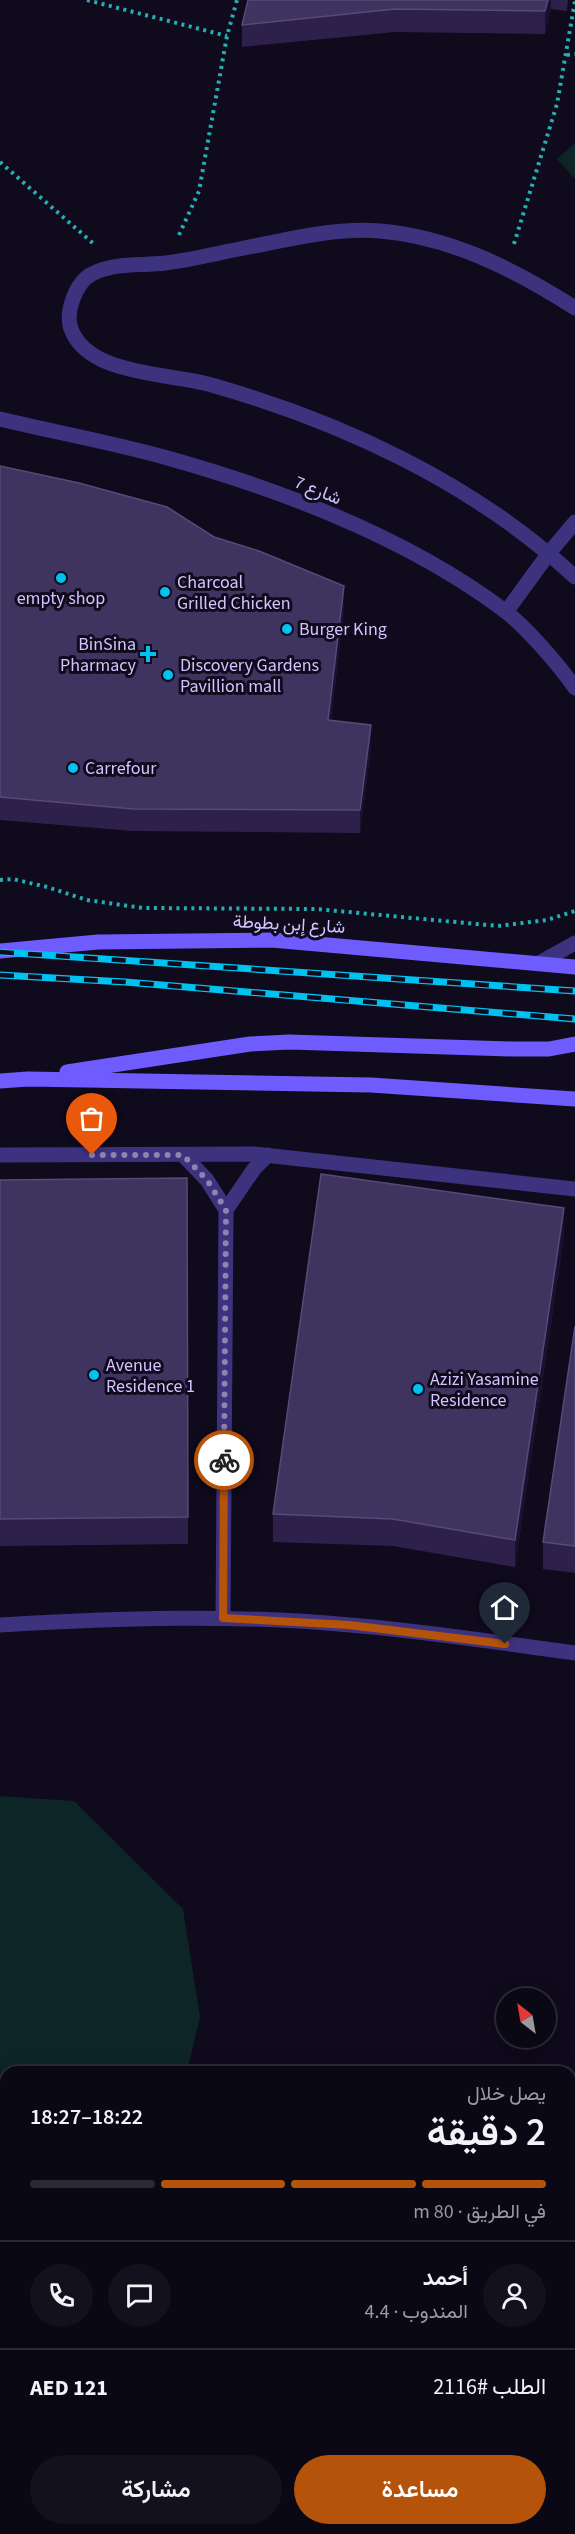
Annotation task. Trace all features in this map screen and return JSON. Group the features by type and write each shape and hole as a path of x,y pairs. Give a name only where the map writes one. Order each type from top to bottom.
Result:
{"main road":[{"name":"شارع إبن بطوطة","path":"0,951 98,942 272,940 575,967"},
{"path":"0,1080 28,1078 249,1044 289,1042 513,1050 549,1049 575,1044"},
{"path":"28,1078 371,1085 575,1099"}],"street":[{"path":"575,308 506,268 444,242 378,231 311,235 166,263 117,266 89,274 72,298 70,327 85,352 112,364 206,384 309,417 386,451 470,497 549,553 575,577"},
{"name":"شارع 7","path":"0,419 163,457 260,488 365,530 442,570 506,612 575,688"},
{"path":"506,612 575,522"},
{"path":"539,963 575,943"},
{"path":"0,1155 268,1155 575,1189"},
{"path":"183,1155 207,1180 226,1210 223,1618"},
{"path":"226,1210 254,1169 268,1155"},
{"path":"0,1625 223,1618 359,1626 575,1653"}],"path":[{"path":"87,0 227,36"},
{"path":"166,263 199,191 227,36 237,0"},
{"path":"506,268 556,104 567,55 575,1"},
{"path":"567,55 575,54"},
{"path":"0,162 117,266"},
{"path":"0,880 13,879 87,900 143,908 316,909 498,926 547,920 575,911"}],"green space":[{"path":"575,143 575,179 557,159"},
{"path":"0,1796 74,1801 183,1909 200,2017 188,2066 0,2066"}],"building":[{"path":"248,0 548,0 545,11 395,9 242,25"},
{"name":"Discovery Gardens Pavillion mall","path":"0,466 79,483 167,507 214,537 259,551 344,586 328,720 371,725 360,810 133,809 0,797"},
{"name":"Azizi Yasamine Residence","path":"321,1174 564,1208 515,1540 393,1519 273,1514"},
{"name":"Avenue Residence 1","path":"187,1178 188,1517 0,1519 0,1180"},
{"path":"575,1326 575,1546 543,1542"}],"railway":[{"path":"0,952 575,991"},
{"path":"0,975 125,982 575,1019"}],"way so far":[{"path":"92,1155 183,1155 207,1180 226,1210 224,1460"}],"place":[{"name":"empty shop","path":"61,578"},
{"name":"Charcoal Grilled Chicken","path":"165,592"},
{"name":"Burger King","path":"287,629"},
{"name":"BinSina Pharmacy","path":"148,654"},
{"name":"Discovery Gardens Pavillion mall","path":"168,675"},
{"name":"Carrefour","path":"73,768"},
{"name":"Avenue Residence 1","path":"94,1375"},
{"name":"Azizi Yasamine Residence","path":"418,1389"}],"route":[{"path":"224,1460 223,1618 349,1625 505,1644"}]}
